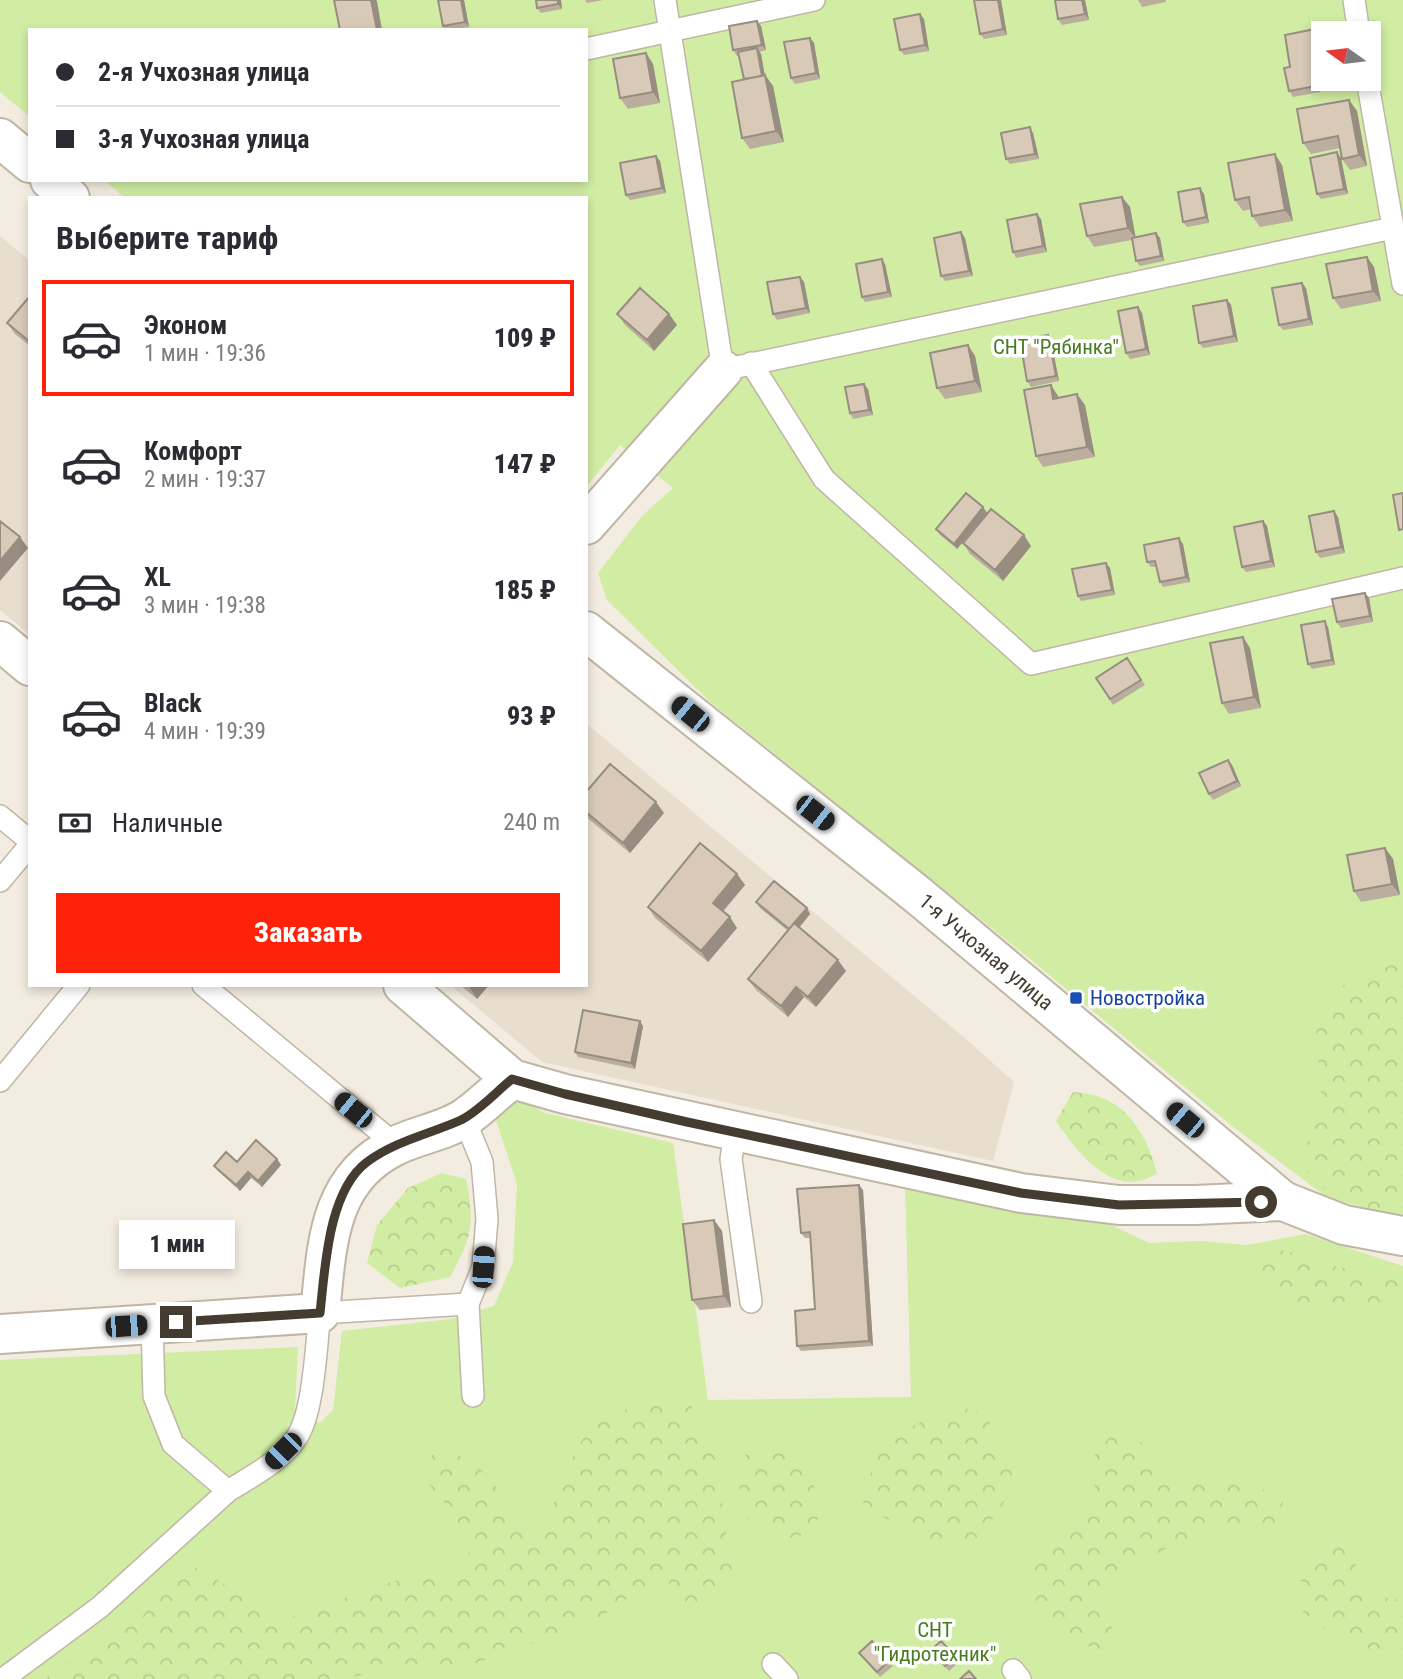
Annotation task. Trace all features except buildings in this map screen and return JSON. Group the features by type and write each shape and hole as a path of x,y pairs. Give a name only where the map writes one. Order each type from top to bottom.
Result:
{"street":[{"path":"0,138 28,161"},
{"path":"52,182 68,196"},
{"path":"588,523 737,367"},
{"name":"1-я Учхозная улица","path":"588,633 919,896 1283,1201 1344,1225 1403,1236"},
{"path":"0,641 28,664"},
{"path":"405,987 512,1079 565,1094 1021,1193 1119,1205 1283,1201"},
{"path":"0,1334 320,1313 328,1237 345,1190 365,1163 396,1145 464,1118 512,1079"}],"lane":[{"path":"665,0 737,367 824,479 1031,664 1403,578"},
{"path":"588,49 814,0"},
{"path":"1354,0 1357,21"},
{"path":"1369,91 1403,284"},
{"path":"737,367 1393,228"},
{"path":"0,816 28,841"},
{"path":"0,881 28,846"},
{"path":"0,1081 7,1057 77,987"},
{"path":"205,987 396,1145"},
{"path":"464,1118 481,1162 487,1219 483,1267 468,1304 473,1396"},
{"path":"735,1133 731,1159 751,1302"},
{"path":"3,1679 100,1607 175,1542 228,1491 270,1465 297,1438 309,1398 320,1313 468,1304"},
{"path":"152,1324 154,1396 173,1444 228,1491"}],"shaded area":[{"path":"0,236 28,259 28,633 0,610"},
{"path":"588,725 1014,1082 993,1161 542,1062 452,987 588,987"}],"green space":[{"name":"СНТ \"Рябинка\"","path":"0,0 1403,0 1403,1217 1328,1198 1232,1126 1030,959 709,701 607,600 598,573 642,516 673,488 620,445 588,485 588,196 123,196 106,182 588,182 588,28 28,28 28,115 0,92"},
{"path":"1398,962 1403,963 1403,1214 1393,1214 1340,1201 1300,1165 1322,1103 1316,1032 1340,987"},
{"path":"1073,1092 1100,1097 1121,1109 1144,1138 1157,1173 1141,1180 1126,1182 1112,1178 1086,1159 1056,1121"},
{"name":"СНТ \"Гидротехник\"","path":"517,1097 545,1113 673,1143 708,1400 911,1397 905,1186 1090,1215 1149,1243 1201,1241 1247,1245 1306,1234 1403,1266 1403,1679 0,1679 0,1360 298,1347 295,1410 320,1423 333,1410 342,1331 451,1319 494,1306 513,1262 517,1184 493,1111"},
{"path":"442,1173 466,1179 471,1219 463,1251 450,1277 400,1288 367,1263 377,1225 408,1188"},
{"path":"1280,1250 1303,1255 1324,1265 1403,1276 1400,1298 1364,1305 1280,1302 1260,1265"},
{"path":"638,1404 691,1405 715,1458 732,1570 690,1616 668,1607 670,1569 596,1620 478,1663 396,1667 345,1679 216,1679 205,1671 188,1679 46,1679 49,1674 143,1616 165,1584 189,1564 227,1586 274,1623 412,1575 458,1570 470,1551 443,1501 422,1476 433,1453 465,1458 476,1465 502,1494 529,1540 544,1541 559,1483 591,1424"},
{"path":"954,1406 986,1414 1012,1474 1011,1492 980,1537 930,1546 863,1504 879,1443"},
{"path":"1114,1432 1143,1443 1160,1469 1189,1485 1230,1481 1261,1488 1283,1502 1276,1525 1224,1529 1178,1542 1104,1581 1090,1604 1111,1623 1116,1644 1104,1656 1037,1613 1034,1566 1094,1513 1095,1455"},
{"path":"765,1445 794,1458 825,1501 812,1533 776,1541 746,1517 733,1462"},
{"path":"1344,1543 1366,1585 1394,1602 1403,1591 1403,1656 1364,1658 1303,1612 1300,1565"}],"place":[{"name":"Новостройка","path":"1076,998"}],"route":[{"path":"176,1322 320,1313 328,1237 345,1190 365,1163 396,1145 464,1118 512,1079 687,1122 1021,1193 1119,1205 1261,1202"}]}
